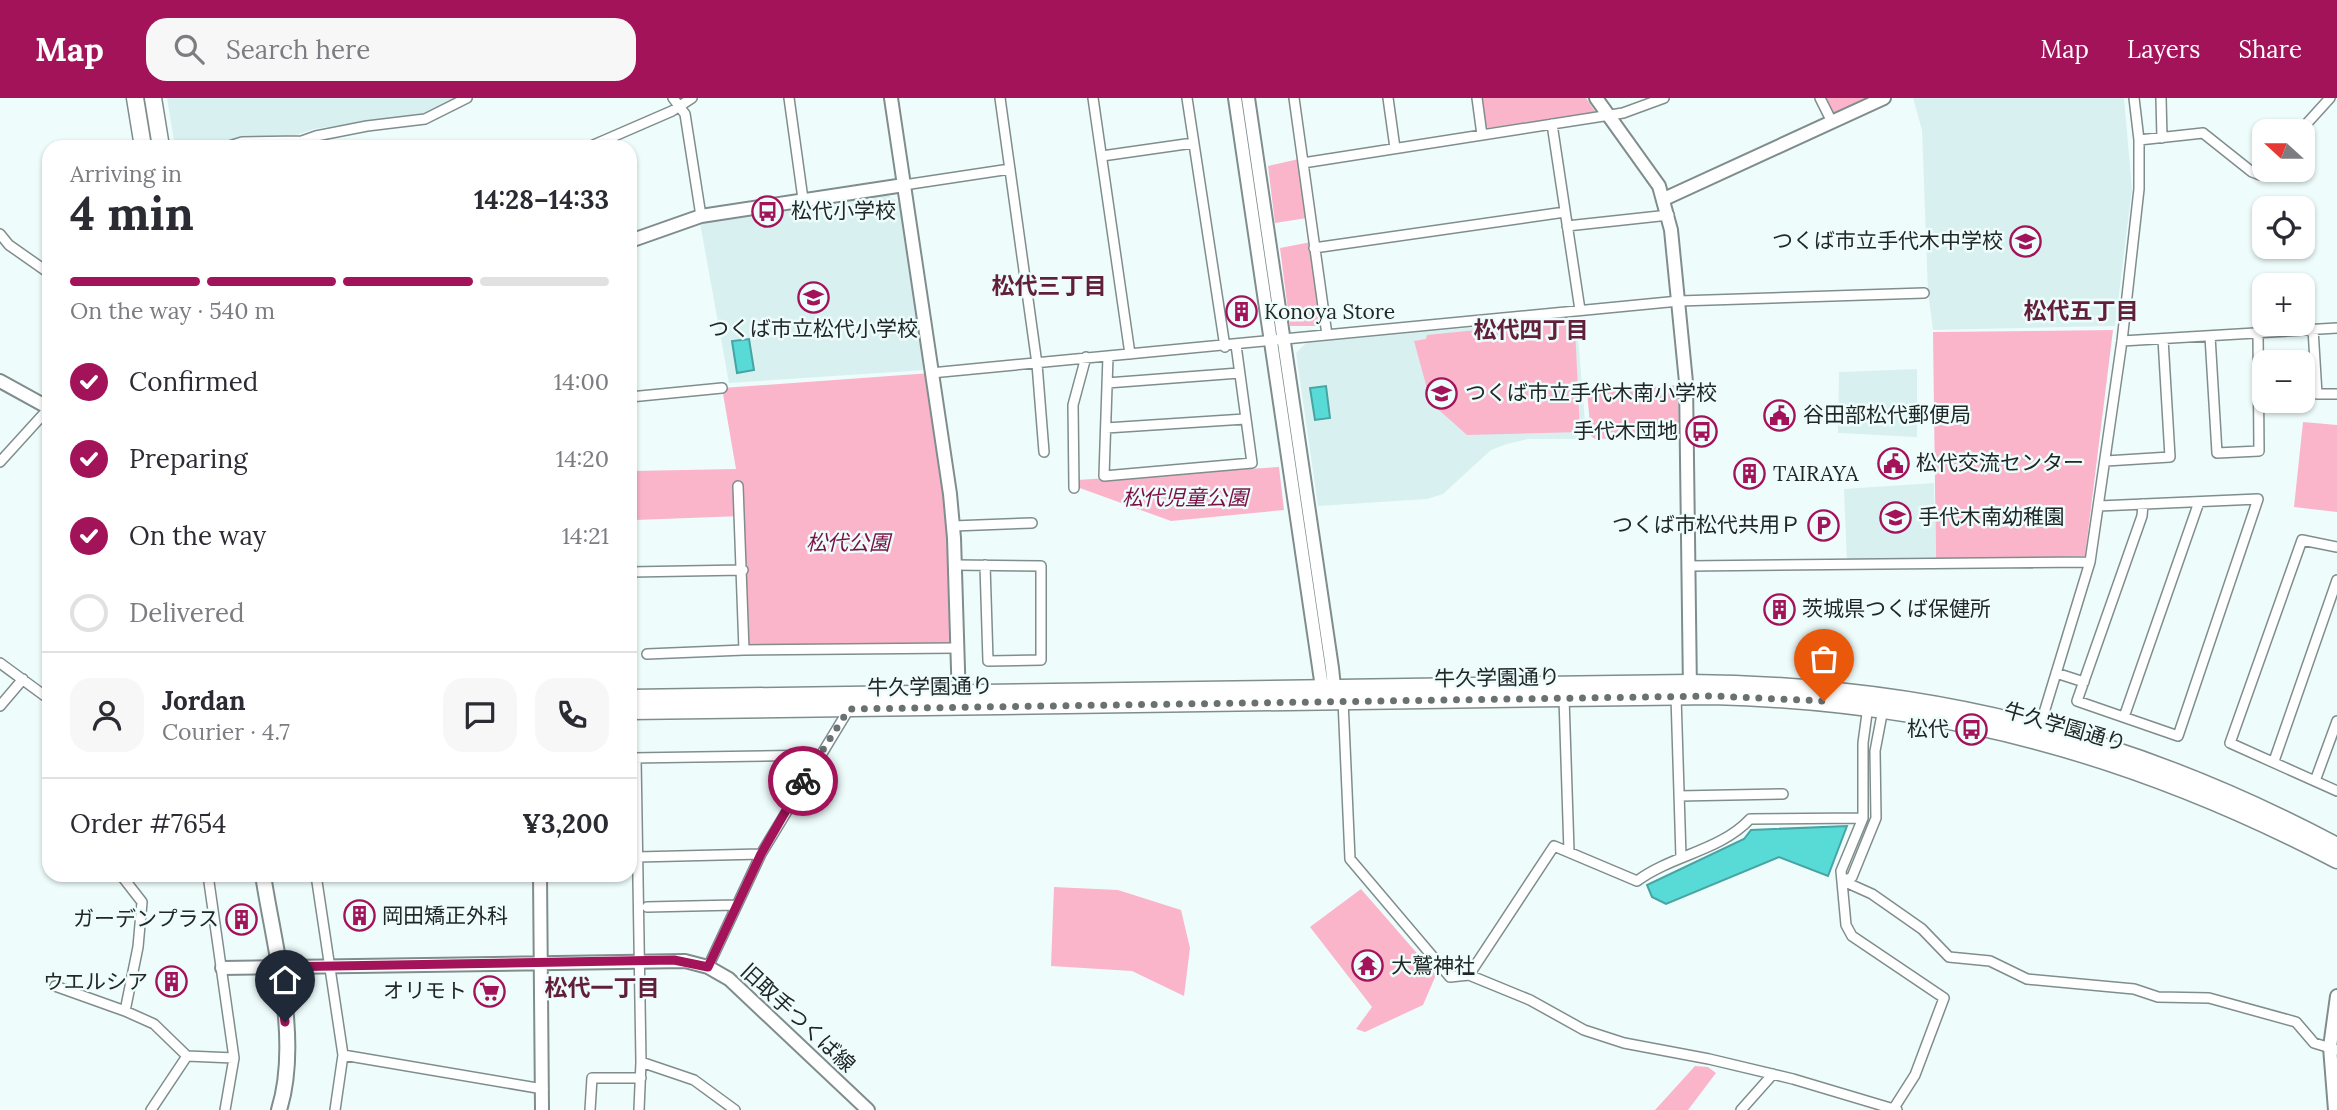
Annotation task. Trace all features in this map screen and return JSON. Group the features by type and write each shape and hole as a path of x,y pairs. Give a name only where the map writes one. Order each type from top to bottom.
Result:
{"highway":[{"path":"135,98 142,140"},
{"path":"153,98 160,140"},
{"name":"牛久学園通り","path":"1331,694 1564,698 1782,685 1868,693 1958,708 2192,776 2337,846"},
{"name":"牛久学園通り","path":"637,698 959,700 1686,692 1782,698 1875,707 2038,733 2193,791 2337,860"},
{"name":"牛久学園通り","path":"637,711 849,709 959,700"}],"main road":[{"path":"264,882 287,1049 285,1083 279,1110"}],"street":[{"path":"305,140 425,119 467,98"},
{"path":"673,98 685,114 701,216"},
{"path":"605,140 680,107 692,98"},
{"path":"789,98 803,199"},
{"path":"891,98 953,526 959,700"},
{"path":"1000,98 1037,364 1044,452"},
{"path":"1093,98 1130,354"},
{"path":"1187,98 1225,347"},
{"path":"1235,98 1270,340 1331,694"},
{"path":"1248,98 1284,339 1350,859 1450,977 1469,975 1530,1000 1584,1030 1624,1044 1773,1074 1895,1109 1915,1074 1944,998 1852,936 1846,925 1841,871 1863,818 1863,743 1875,707"},
{"path":"1294,98 1326,335"},
{"path":"1388,98 1395,148"},
{"path":"1477,98 1482,135"},
{"path":"1596,98 1653,177 1664,199 1669,215 1679,301 1686,382 1689,566 1686,692 1678,796 1681,857"},
{"path":"1303,163 1609,116 1633,111 1664,98"},
{"path":"1820,98 1832,122"},
{"path":"1664,199 1884,98"},
{"path":"2038,733 2090,562 2106,461 2139,189 2139,140 2134,98"},
{"path":"2161,98 2162,138"},
{"path":"2311,119 2330,98"},
{"path":"1552,124 1580,310"},
{"path":"2139,140 2203,133 2252,172"},
{"path":"1101,156 1194,143"},
{"path":"637,239 701,216 1010,169"},
{"path":"1314,248 1565,212"},
{"path":"1567,226 1669,215"},
{"path":"0,234 9,244 42,268"},
{"path":"932,373 1086,357 1225,347 1270,340 1679,301 1924,293"},
{"path":"2315,329 2337,328"},
{"path":"2122,341 2252,333"},
{"path":"2210,336 2217,453 2259,451 2258,336"},
{"path":"2313,336 2317,394 2337,394"},
{"path":"2106,461 2170,457 2163,339"},
{"path":"1108,356 1104,476 1252,464 1236,345"},
{"path":"1074,488 1073,405 1086,357"},
{"path":"1107,383 1239,373"},
{"path":"0,381 42,404"},
{"path":"637,396 722,388"},
{"path":"0,462 42,416"},
{"path":"1106,428 1245,419"},
{"path":"738,486 744,650"},
{"path":"2099,506 2143,504 2199,502 2258,499 2178,736 2077,701 2142,516 2143,504"},
{"path":"2124,717 2199,502"},
{"path":"953,526 1032,523"},
{"path":"2337,547 2302,540 2230,743 2337,791"},
{"path":"1689,566 2090,562"},
{"path":"955,565 985,565 1041,566 1041,660 988,661 985,565"},
{"path":"637,572 743,570"},
{"path":"2274,761 2337,580"},
{"path":"647,654 744,650 957,648"},
{"path":"0,663 42,694"},
{"path":"2056,673 2084,682"},
{"path":"0,706 23,679"},
{"path":"1564,698 1569,851"},
{"path":"1843,881 1852,877 1876,818 1875,707"},
{"path":"708,967 761,854 849,709"},
{"path":"2315,781 2337,721"},
{"path":"637,758 820,755"},
{"path":"1678,796 1783,794"},
{"path":"1469,975 1554,846 1637,881 1657,866 1720,842 1738,831 1750,819 1863,818"},
{"path":"639,1110 641,1062 637,857 761,854"},
{"path":"1843,881 1872,894 1922,929 1949,957 1990,961 2027,979 2134,989 2158,998 2209,998 2296,1022 2314,1043 2334,1048"},
{"path":"125,1010 138,947 142,902 126,882"},
{"path":"209,882 234,1058 225,1110"},
{"path":"317,882 343,1055 335,1110"},
{"path":"540,882 542,1110"},
{"path":"647,907 736,905"},
{"name":"旧取手つくば線","path":"222,968 674,960 708,967 729,979 868,1110"},
{"path":"55,986 125,1010 155,1024 187,1056 234,1058"},
{"path":"2335,1110 2337,996"},
{"path":"343,1055 543,1089"},
{"path":"151,1110 187,1056"},
{"path":"641,1062 694,1080 735,1110"},
{"path":"1741,1110 1773,1074"},
{"path":"590,1110 592,1079 640,1078"}],"shaded area":[{"path":"167,98 454,98 426,113 314,129 288,138 174,140"},
{"name":"つくば市立手代木中学校","path":"1913,98 2124,98 2132,189 2115,326 1933,330 1928,292 1922,130"},
{"name":"つくば市立松代小学校","path":"888,195 899,203 925,370 729,383 700,223"},
{"name":"つくば市立手代木南小学校","path":"1570,318 1571,324 1577,324 1586,434 1582,439 1528,439 1491,450 1443,494 1427,499 1318,506 1296,353 1306,343"},
{"path":"1917,369 1917,437 1838,433 1839,372"},
{"path":"1934,483 1936,562 1847,564 1844,489"}],"green space":[{"path":"1481,98 1586,98 1596,113 1488,128 1485,126"},
{"path":"1822,98 1874,98 1832,119"},
{"path":"1299,159 1307,218 1275,223 1268,166"},
{"path":"1311,242 1322,326 1290,326 1280,248"},
{"path":"1567,321 1568,328 1575,327 1580,432 1467,435 1431,403 1414,341 1426,339 1427,335"},
{"path":"2113,330 2085,556 1936,562 1933,332"},
{"name":"松代公園","path":"931,373 950,494 957,648 744,650 742,516 637,520 637,471 736,469 722,388"},
{"path":"1678,385 1679,437 1595,439 1591,436 1587,391"},
{"path":"2303,422 2337,425 2337,512 2294,507"},
{"name":"松代児童公園","path":"1279,467 1284,510 1171,521 1077,487 1077,480"},
{"path":"1054,887 1118,890 1181,910 1190,948 1184,996 1132,971 1051,966"},
{"path":"1361,889 1436,975 1423,1005 1365,1032 1356,1029 1372,1007 1310,927"},
{"path":"1695,1066 1708,1067 1716,1073 1688,1110 1655,1110"}],"water":[{"path":"749,339 754,370 737,373 732,341"},
{"path":"1326,386 1330,418 1315,420 1310,388"},
{"path":"1847,826 1828,876 1779,857 1666,904 1652,897 1647,885 1744,839 1751,830"}],"way so far":[{"path":"803,781 849,709 1713,696 1824,701"}],"place":[{"name":"松代小学校","path":"768,211"},
{"name":"つくば市立手代木中学校","path":"2026,241"},
{"name":"つくば市立松代小学校","path":"813,297"},
{"name":"Konoya Store","path":"1241,312"},
{"name":"つくば市立手代木南小学校","path":"1442,393"},
{"name":"谷田部松代郵便局","path":"1780,415"},
{"name":"手代木団地","path":"1701,431"},
{"name":"松代交流センター","path":"1893,463"},
{"name":"TAIRAYA","path":"1750,474"},
{"name":"手代木南幼稚園","path":"1895,517"},
{"name":"つくば市松代共用Ｐ","path":"1824,525"},
{"name":"茨城県つくば保健所","path":"1779,609"},
{"name":"松代","path":"1972,729"},
{"name":"岡田矯正外科","path":"359,916"},
{"name":"ガーデンプラス","path":"242,919"},
{"name":"大鷲神社","path":"1368,966"},
{"name":"ウエルシア","path":"171,982"},
{"name":"オリモト","path":"490,991"}],"district":[{"name":"松代三丁目","path":"1049,286"},
{"name":"松代五丁目","path":"2081,311"},
{"name":"松代四丁目","path":"1531,330"},
{"name":"松代一丁目","path":"602,988"}],"route":[{"path":"285,1022 277,967 674,960 708,967 761,854 803,781"}]}
